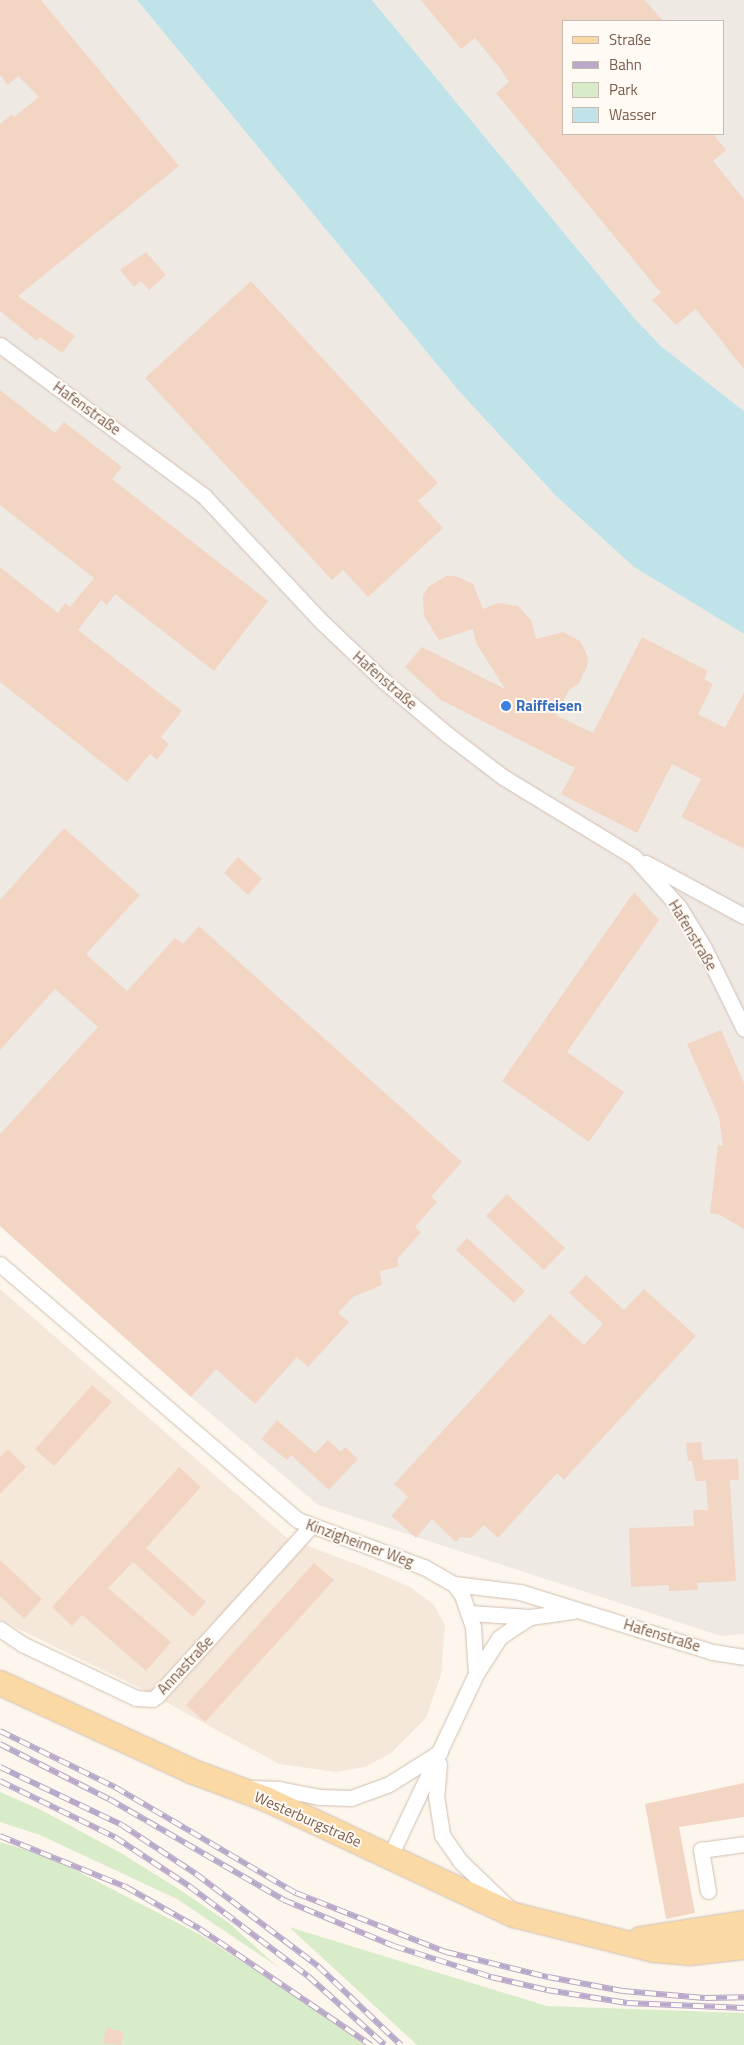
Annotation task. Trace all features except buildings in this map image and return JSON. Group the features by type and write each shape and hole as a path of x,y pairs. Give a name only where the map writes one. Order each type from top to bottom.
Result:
{"main road":[{"name":"Westerburgstraße","path":"0,1683 191,1771 235,1788 390,1856 514,1914 654,1950 690,1953 744,1947"},
{"name":"Westerburgstraße","path":"621,1941 744,1923"}],"street":[{"name":"Hafenstraße","path":"0,345 204,496 334,635 448,735 511,782 634,856 679,907 744,1029"},
{"path":"634,856 744,916"},
{"name":"Kinzigheimer Weg","path":"0,1264 283,1508 310,1526 424,1567 454,1584"},
{"name":"Annastraße","path":"0,1629 22,1644 136,1698 152,1699 157,1696 310,1526"},
{"name":"Hafenstraße","path":"454,1584 520,1592 713,1652 744,1657"},
{"path":"390,1856 476,1674 473,1627 469,1613 454,1584"},
{"name":"Hafenstraße","path":"469,1613 530,1617 580,1611"},
{"name":"Hafenstraße","path":"476,1674 500,1638 530,1617"},
{"path":"235,1788 280,1789 320,1797 351,1798 389,1784 440,1752"},
{"path":"440,1752 436,1796 442,1835 460,1860 514,1914"},
{"path":"708,1891 701,1850 744,1844"}],"shaded area":[{"path":"0,0 137,0 458,390 556,496 634,567 744,634 744,1634 721,1636 318,1505 191,1397 0,1226"},
{"path":"372,0 744,0 744,411 662,347 635,319"},
{"path":"0,1289 287,1538 412,1588 434,1605 445,1625 441,1675 426,1718 391,1753 365,1767 335,1772 279,1764 142,1689 0,1620"}],"green space":[{"path":"0,1792 41,1810 121,1853 177,1888 229,1923 278,1967 177,1899 40,1835 0,1822"},
{"path":"0,1842 50,1857 199,1934 347,2029 365,2045 0,2045"},
{"path":"289,1927 547,2006 744,2013 744,2045 417,2045"}],"water":[{"path":"137,0 372,0 635,319 662,347 744,411 744,634 634,567 556,496 458,390"}],"railway":[{"path":"0,1731 115,1787 296,1893 446,1952 548,1977 623,1991 705,1998 744,1997"},
{"path":"0,1744 109,1799 284,1900 394,1946 491,1977 547,1990 627,2003 744,2008"},
{"path":"0,1767 122,1825 196,1874 318,1966 401,2045"},
{"path":"0,1781 115,1837 189,1886 308,1976 385,2045"},
{"path":"0,1836 126,1887 200,1929 371,2045"}],"place":[{"name":"Raiffeisen","path":"506,706"}]}
